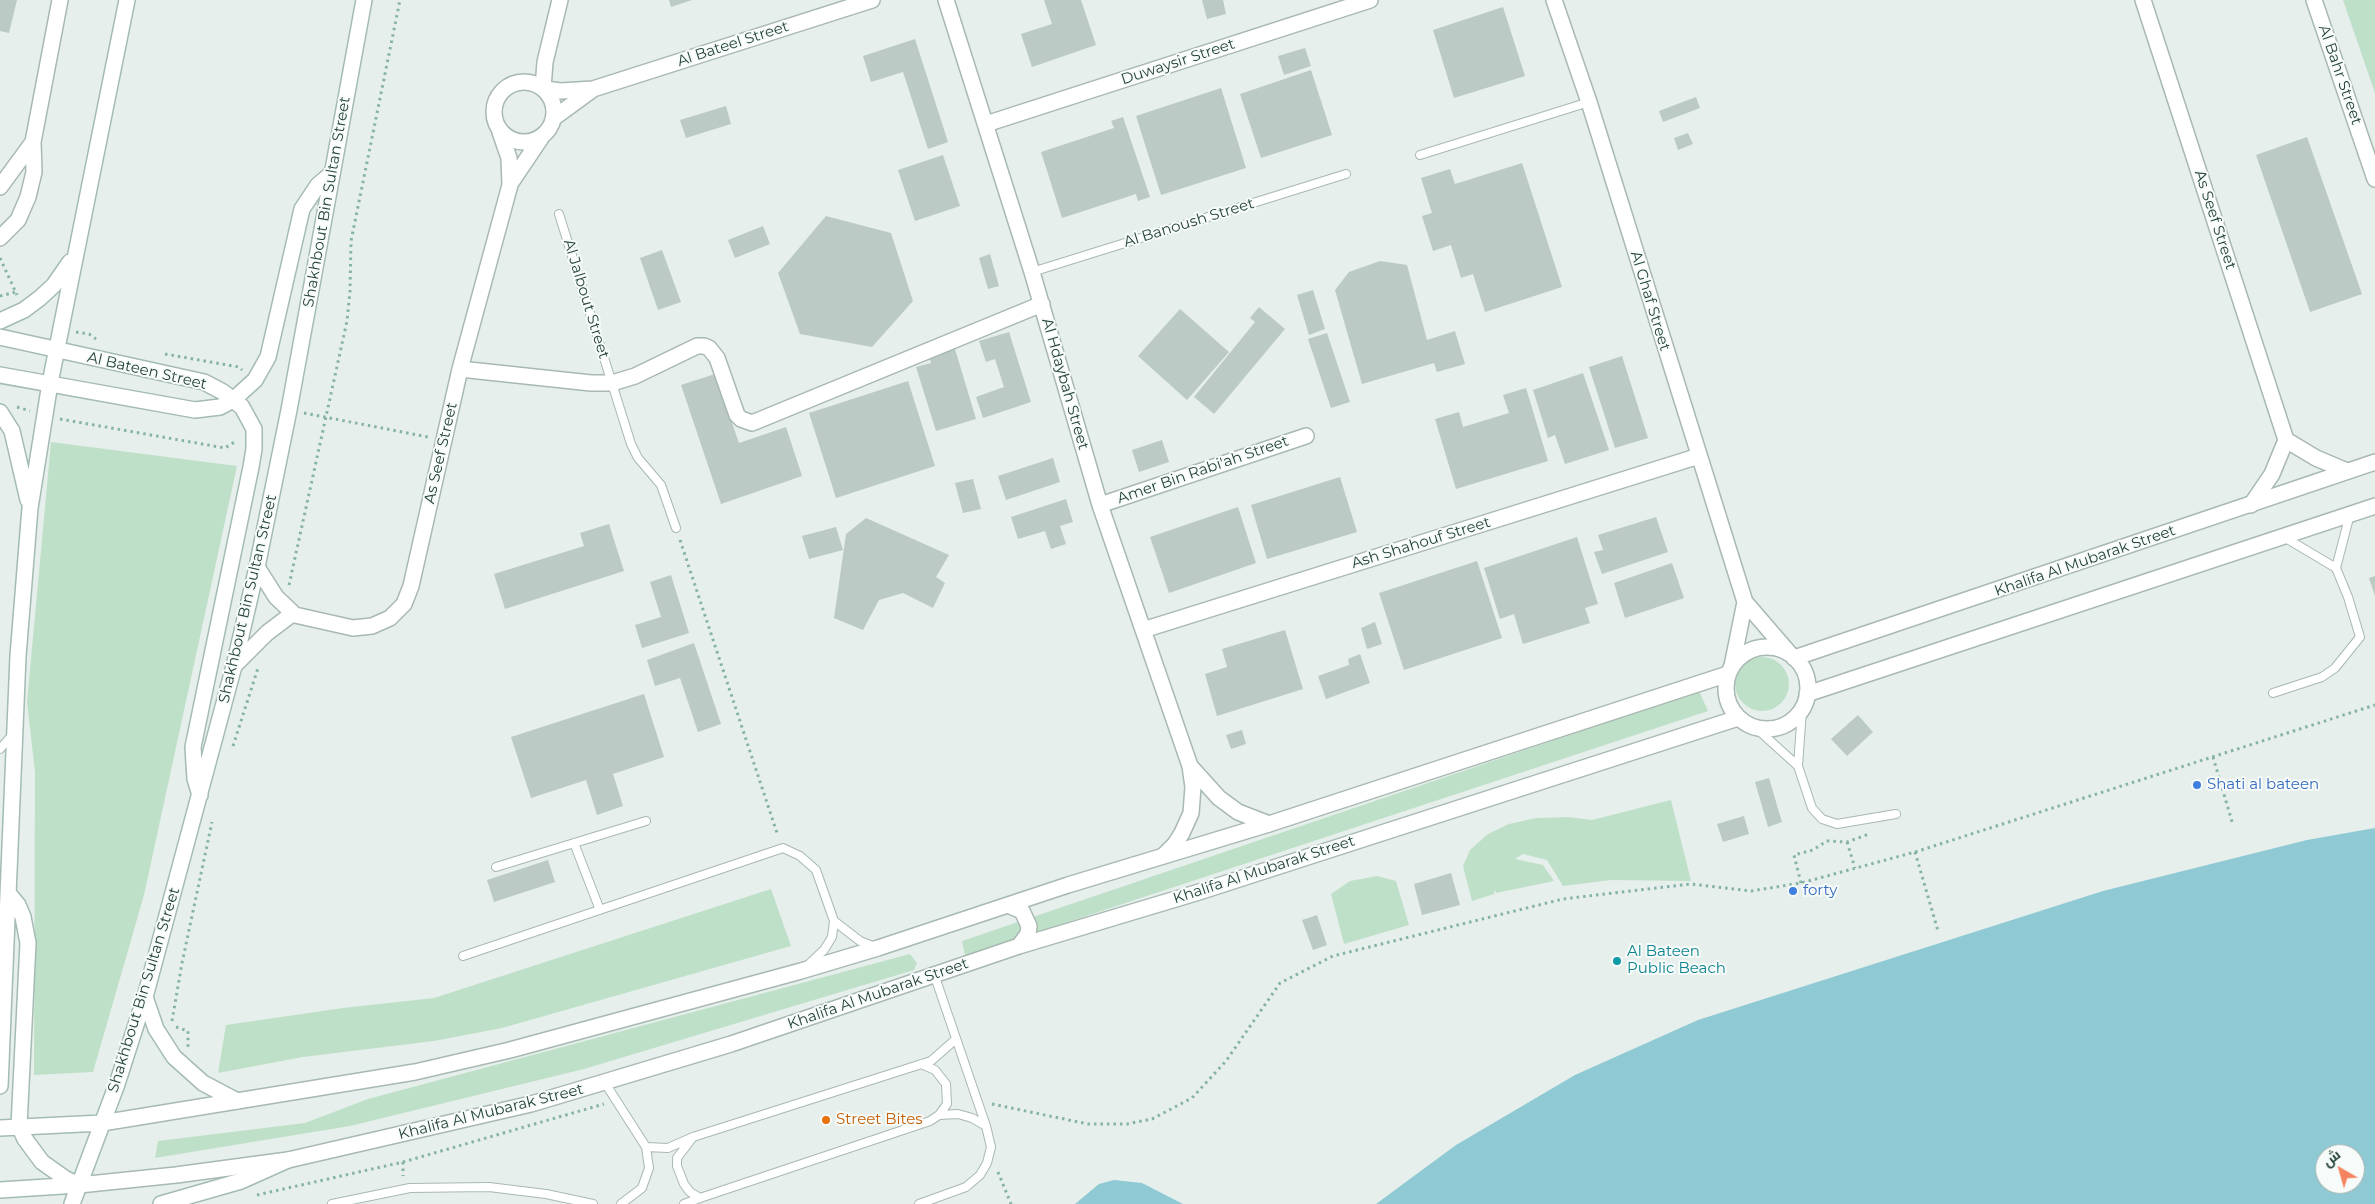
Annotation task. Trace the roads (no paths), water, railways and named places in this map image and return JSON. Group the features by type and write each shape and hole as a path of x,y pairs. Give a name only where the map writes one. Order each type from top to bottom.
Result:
{"street":[{"path":"0,238 18,220 28,198 34,172 33,142 60,0"},
{"path":"0,1086 9,894 6,824 16,731 20,629 30,508 56,350 127,0"},
{"name":"Shakhbout Bin Sultan Street","path":"72,1204 117,1084 145,997 234,666 257,567 289,410 364,0"},
{"path":"544,89 548,49 560,0"},
{"name":"Al Bateel Street","path":"544,89 561,91 594,89 872,0"},
{"name":"Al Hdaybah Street","path":"946,0 1042,304 1100,505 1190,766 1193,787 1190,813 1182,833 1164,855"},
{"name":"Duwaysir Street","path":"986,124 1370,0"},
{"name":"Al Ghaf Street","path":"1554,0 1589,102 1745,602 1791,656"},
{"name":"As Seef Street","path":"2143,0 2286,440"},
{"name":"Al Bahr Street","path":"2314,0 2370,150 2375,179"},
{"path":"516,83 535,83 544,89 555,107 555,118 550,129 541,138 524,143 515,142 500,132 494,113 495,103 507,87 516,83 528,73 548,49"},
{"name":"Al Bateel Street","path":"555,118 594,89"},
{"name":"As Seef Street","path":"292,614 353,628 372,626 390,618 404,604 411,586 460,368 510,185 509,158 500,132"},
{"name":"As Seef Street","path":"510,185 541,138"},
{"path":"0,188 33,142"},
{"path":"200,795 195,779 194,747 254,449 254,429 242,406 233,400 254,380 268,357 298,219 306,200 318,185 331,174"},
{"path":"0,321 24,310 40,298 54,285 76,252"},
{"name":"Al Jalbout Street","path":"460,368 591,383 612,383 635,376 697,346 709,348 717,358 737,415 741,419 752,423 1042,304"},
{"name":"Al Bateen Street","path":"0,337 188,378 212,385 233,400 220,407 195,410 0,375"},
{"path":"0,412 12,431 30,508"},
{"name":"Amer Bin Rabi'ah Street","path":"1100,505 1306,436"},
{"path":"2251,505 2272,474 2286,440 2316,458 2347,471"},
{"path":"2369,464 2375,450"},
{"name":"Ash Shahouf Street","path":"1143,630 1699,456"},
{"name":"Khalifa Al Mubarak Street","path":"1791,656 2251,505 2369,464"},
{"path":"1807,694 2375,506"},
{"path":"234,666 267,633 292,614 269,588 257,567"},
{"name":"Al Ghaf Street","path":"1730,670 1745,602"},
{"path":"0,1128 102,1123 415,1072 510,1050 802,971 1164,855 1269,824 1730,670 1746,653 1764,647 1777,648 1791,656 1805,673 1808,686 1802,710 1793,720 1782,727 1769,730 1756,728 1738,718 1728,704 1725,691 1730,670"},
{"name":"Khalifa Al Mubarak Street","path":"0,1190 79,1185 176,1175 288,1160 438,1127 605,1083 839,1009 934,974 1019,946 1199,892 1738,718"},
{"name":"Al Hdaybah Street","path":"1190,766 1219,798 1238,812 1269,824"},
{"path":"0,842 6,824"},
{"path":"9,894 23,917 28,943 19,1126 25,1139 42,1162 79,1185"},
{"path":"1008,906 1022,912 1028,926 1028,934 1019,946"},
{"path":"145,997 156,1029 174,1057 203,1083 237,1101"},
{"path":"161,1204 241,1181 288,1160"}],"lane":[{"path":"1420,155 1589,102"},
{"name":"Al Banoush Street","path":"1032,272 1346,174"},
{"name":"Al Jalbout Street","path":"559,214 630,444 638,458 661,485 676,528"},
{"path":"2336,568 2350,514"},
{"path":"2272,693 2322,677 2335,668 2360,637 2348,597 2336,568 2282,536"},
{"path":"1802,710 1798,766 1812,808 1822,819 1838,824 1896,814"},
{"path":"1756,728 1798,766"},
{"path":"0,749 16,731"},
{"path":"496,867 646,821"},
{"path":"574,843 600,910"},
{"path":"463,956 782,848 800,856 816,870 834,921 832,937 824,950 802,971"},
{"path":"834,921 860,941 878,948"},
{"path":"919,1204 966,1187 980,1175 988,1163 991,1147 986,1126 934,974"},
{"path":"646,1147 668,1148 693,1137 931,1061 942,1053 956,1038"},
{"path":"684,1204 930,1121 939,1115 947,1104 946,1084 935,1070 921,1064"},
{"path":"605,1083 646,1147 649,1168 642,1188 621,1204"},
{"path":"939,1115 958,1114 972,1118 986,1126"},
{"path":"693,1137 677,1158 677,1166 684,1184 690,1192 700,1198"},
{"path":"332,1204 410,1188 489,1187 546,1194 592,1204"}],"water":[{"path":"2375,828 2375,1204 1376,1204 1456,1145 1575,1075 1698,1020 2103,891 2307,840"},
{"path":"1114,1180 1142,1183 1183,1204 1075,1204 1099,1184"}],"place":[{"name":"Shati al bateen","path":"2197,785"},
{"name":"forty","path":"1793,891"},
{"name":"Al Bateen Public Beach","path":"1617,961"},
{"name":"Street Bites","path":"826,1120"}]}
